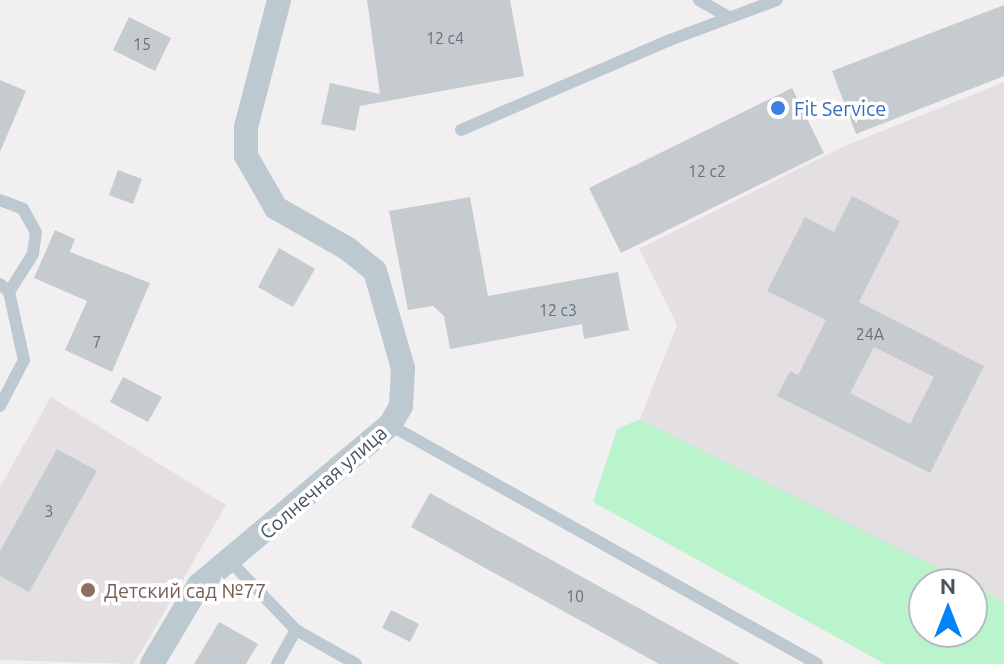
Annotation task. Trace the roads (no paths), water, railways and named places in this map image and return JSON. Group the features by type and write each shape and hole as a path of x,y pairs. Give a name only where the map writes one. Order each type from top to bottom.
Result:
{"street":[{"name":"Солнечная улица","path":"152,664 199,585 231,562 390,425 401,406 403,368 375,271 348,249 276,208 246,156 246,127 279,0"}],"lane":[{"path":"699,0 727,16"},
{"path":"461,130 727,16 777,0"},
{"path":"0,200 23,209 36,232 33,254 4,288 24,360 0,406"},
{"path":"390,425 810,663"},
{"path":"231,562 296,630 356,664"},
{"path":"277,664 296,630"}],"place":[{"name":"Fit Service","path":"778,108"},
{"name":"Детский сад №77","path":"88,590"}]}
